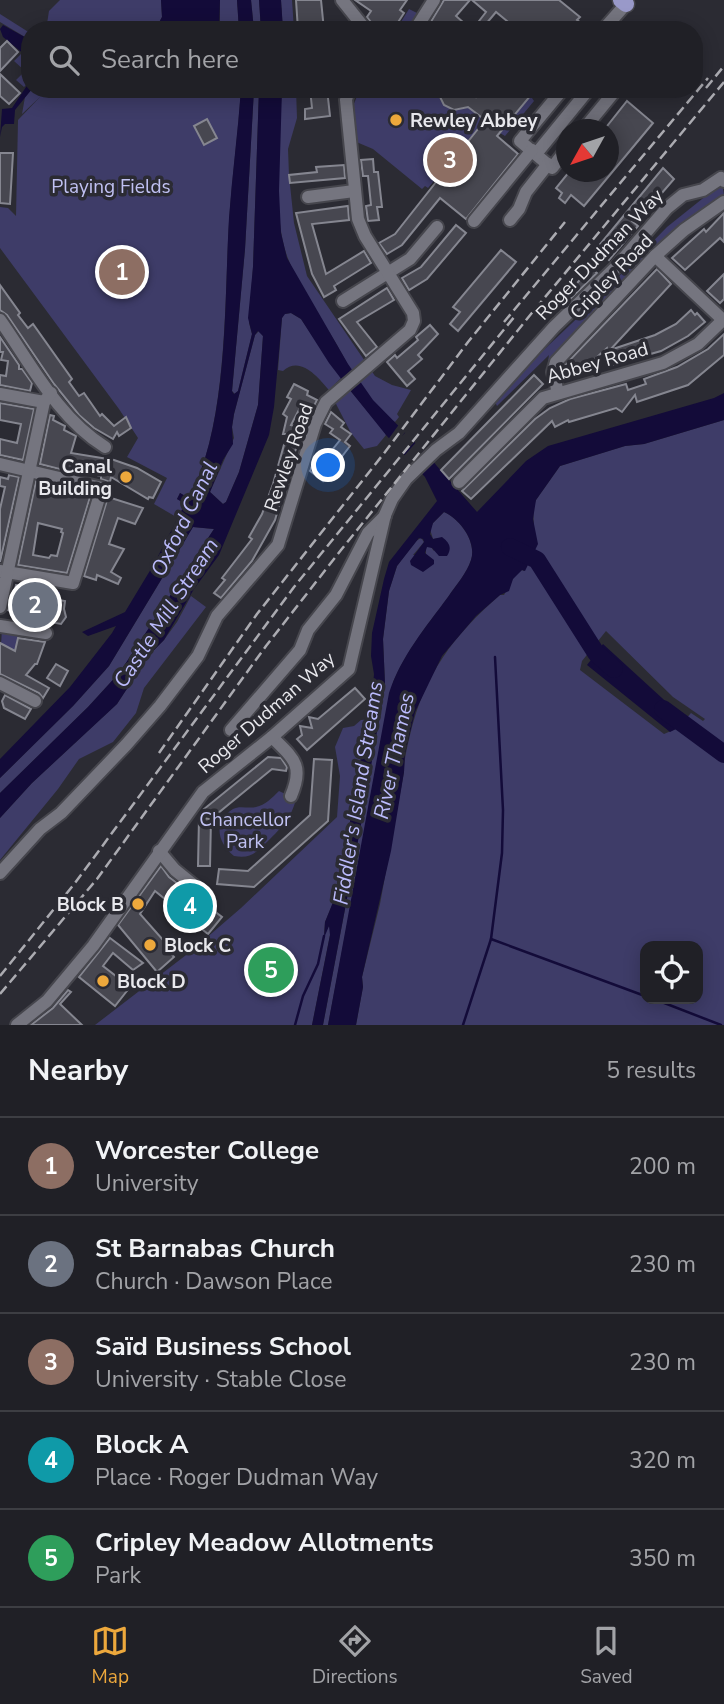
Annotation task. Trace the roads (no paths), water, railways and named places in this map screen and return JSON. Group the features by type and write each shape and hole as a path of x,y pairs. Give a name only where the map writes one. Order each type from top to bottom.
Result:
{"street":[{"path":"342,0 359,21"},
{"path":"421,21 434,0"},
{"path":"610,21 624,2"},
{"name":"Rewley Road","path":"0,873 40,829 61,813 110,762 160,706 198,656 217,616 278,545 319,413 326,402 410,330 414,321 413,313 361,229 354,191 347,98"},
{"path":"556,98 520,141 552,168 556,163"},
{"path":"474,221 581,98"},
{"path":"592,119 609,98"},
{"path":"510,220 519,209 526,192 548,164"},
{"name":"Roger Dudman Way","path":"17,1025 47,1001 77,965 203,792 272,737 349,669 385,515 391,499 411,474 459,433 554,327 616,267 667,208 683,195 703,190 721,178 724,181"},
{"path":"308,197 354,191"},
{"name":"Cripley Road","path":"558,393 553,372 556,362 655,256 684,230 724,202"},
{"path":"343,301 410,259 437,227"},
{"path":"655,256 723,320"},
{"path":"0,320 48,398 86,435 105,447"},
{"name":"Abbey Road","path":"459,482 543,398 663,363 698,344 723,320"},
{"path":"0,394 48,398"},
{"path":"0,607 4,571 48,398"},
{"path":"0,464 102,488 73,583 4,571"},
{"path":"232,730 300,650 308,630 336,595 368,533 385,515"},
{"path":"0,626 46,633"},
{"path":"0,683 35,701"},
{"path":"272,737 287,751 296,765 298,778 291,796"},
{"path":"159,851 175,870 207,896"}],"water":[{"path":"161,0 220,0 219,21 160,21"},
{"path":"237,0 251,0 253,21 238,21"},
{"path":"259,0 281,0 282,21 260,21"},
{"path":"3,25 21,35 21,52 3,37 0,29"},
{"path":"21,94 21,98 25,98 15,110 14,124 5,124 0,137 2,109 12,108"},
{"path":"240,98 253,98 245,249 232,391 234,394 238,391 252,334 248,318 253,267 259,98 282,98 279,191 281,233 287,258 348,364 373,400 430,458 477,512 526,461 548,446 724,393 724,420 560,466 536,500 533,519 538,544 525,571 522,570 513,579 509,591 500,595 476,616 442,656 415,712 405,753 391,851 362,977 363,987 356,1025 328,1025 389,693 407,654 464,574 471,560 472,546 466,532 456,520 444,512 433,523 430,534 433,539 442,537 447,541 450,548 447,556 439,556 432,548 427,547 425,553 434,560 434,564 423,572 411,565 410,561 424,542 419,538 397,566 389,591 383,639 385,684 360,830 323,1025 312,1025 330,935 329,926 324,938 325,922 342,871 359,767 370,719 374,674 371,656 372,633 384,579 389,562 437,501 425,477 349,389 301,319 291,313 282,318 269,435 219,555 194,589 164,640 149,655 117,704 32,783 0,818 0,793 120,672 214,529 193,527 109,666 0,778 0,759 70,687 112,633 116,626 88,636 82,632 125,612 185,504 177,499 180,493 189,498 202,468 218,398 222,361 229,218","holes":["258,331 263,336 258,405 239,472 223,504 210,492 223,460 233,444 234,414"]},
{"path":"603,644 686,720 678,728 670,732 587,665"}],"waterway":[{"path":"510,547 537,560 596,653 614,669"},
{"path":"463,1025 491,939 502,853 503,810 495,657"},
{"path":"663,709 724,754"},
{"path":"295,1025 303,996 318,964 324,936"},
{"path":"491,939 640,994"},
{"path":"667,1004 721,1025"}],"railway":[{"path":"706,88 724,66"},
{"path":"703,84 708,78"},
{"path":"0,994 97,879 266,646 341,550 531,314 724,82"},
{"path":"504,322 691,98"},
{"path":"159,753 257,614 468,342 565,222"},
{"path":"0,976 75,883 294,587 515,316"}],"place":[{"name":"Rewley Abbey","path":"396,120"},
{"name":"Saïd Business School","path":"450,160"},
{"name":"Worcester College","path":"122,272"},
{"name":"Canal Building","path":"126,477"},
{"name":"St Barnabas Church","path":"35,605"},
{"name":"Block B","path":"138,904"},
{"name":"Block A","path":"190,906"},
{"name":"Block C","path":"150,945"},
{"name":"Cripley Meadow Allotments","path":"271,970"},
{"name":"Block D","path":"103,981"}],"park label":[{"name":"Playing Fields","path":"111,186"},
{"name":"Chancellor Park","path":"245,830"}],"water label":[{"name":"Oxford Canal","path":"184,519"},
{"name":"Castle Mill Stream","path":"166,613"},
{"name":"River Thames","path":"394,756"},
{"name":"Fiddler's Island Streams","path":"358,793"}]}
